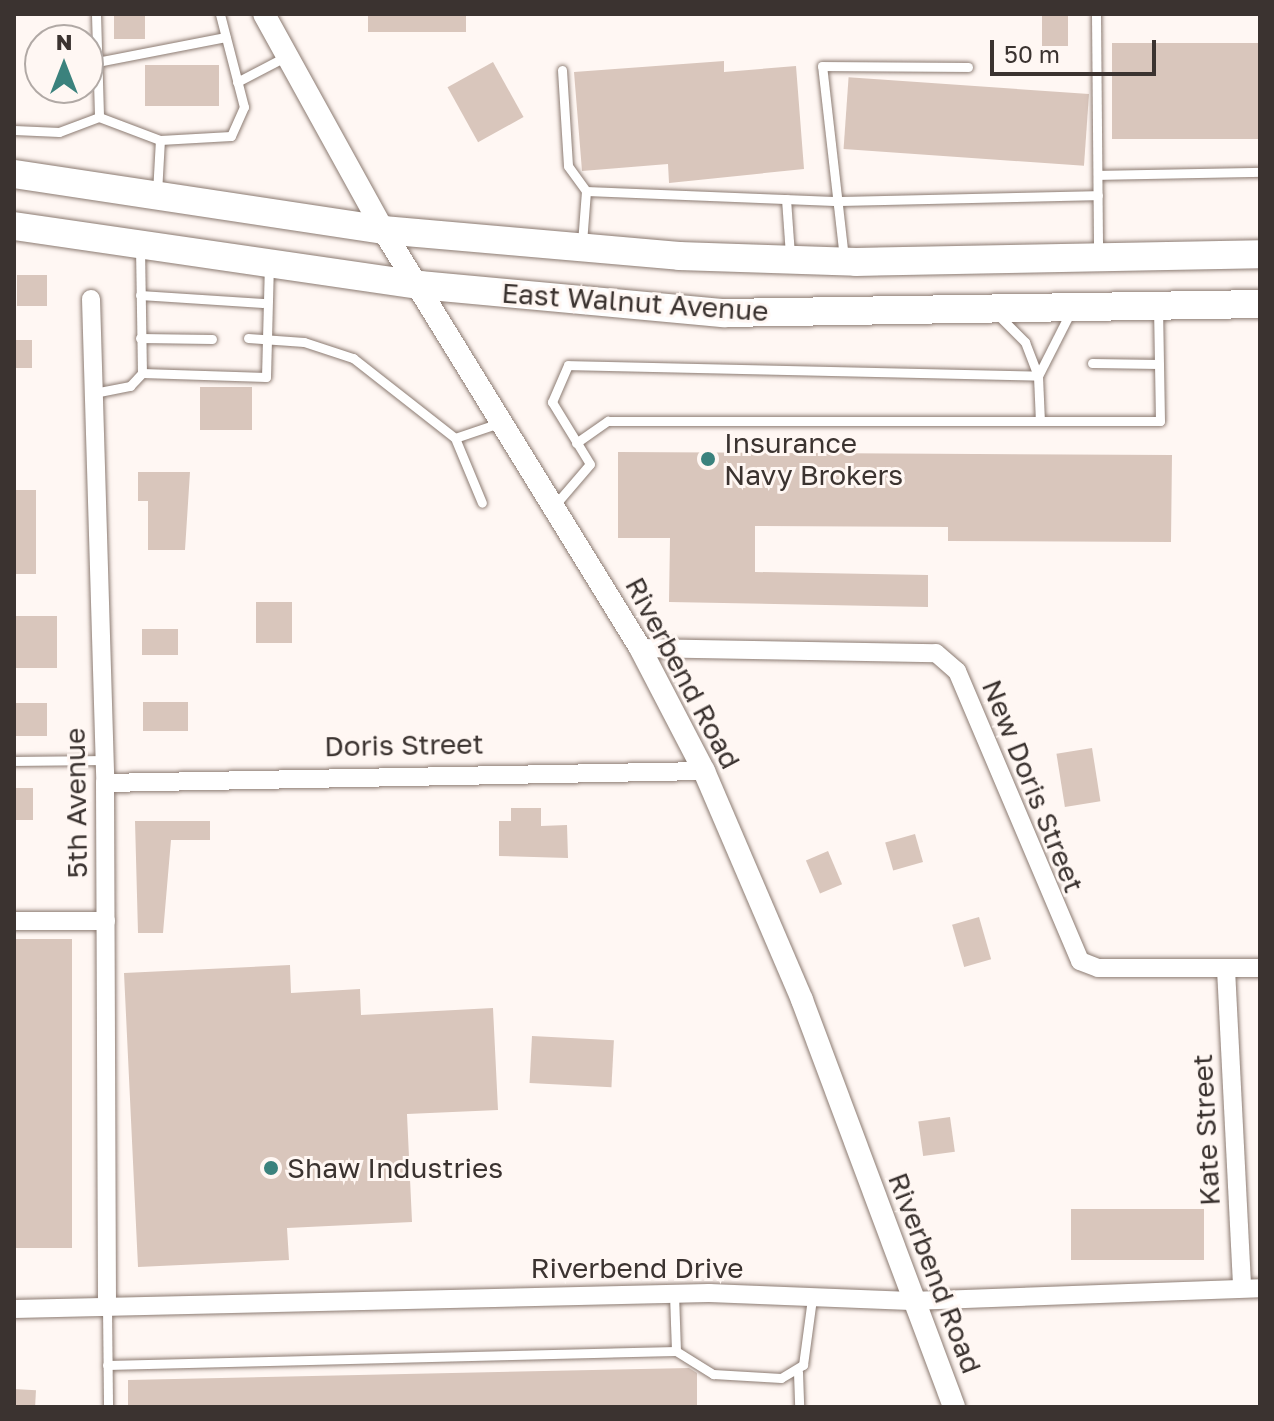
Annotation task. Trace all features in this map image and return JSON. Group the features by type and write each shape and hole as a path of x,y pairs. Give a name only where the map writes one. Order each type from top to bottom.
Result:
{"main road":[{"name":"East Walnut Avenue","path":"14,174 383,230 582,247 845,262 1260,254"},
{"name":"East Walnut Avenue","path":"14,226 420,285 724,313 1260,304"}],"street":[{"name":"Riverbend Road","path":"264,14 383,230 420,285 640,648 704,771 802,1000 911,1301 954,1407"},
{"name":"5th Avenue","path":"91,299 105,783 107,1307"},
{"name":"New Doris Street","path":"640,648 936,653 957,671 1080,961 1098,968 1260,968"},
{"name":"Doris Street","path":"105,783 704,771"},
{"path":"14,921 106,921"},
{"name":"Kate Street","path":"1226,969 1251,1288"},
{"name":"Riverbend Drive","path":"14,1309 674,1294 911,1301 1251,1288"}],"lane":[{"path":"14,130 59,132 99,117 160,140 231,136 244,107 220,14"},
{"path":"1096,14 1098,257"},
{"path":"104,61 226,37"},
{"path":"237,82 285,57"},
{"path":"845,262 822,66 968,67"},
{"path":"562,70 568,166 586,191 582,247"},
{"path":"99,104 99,117"},
{"path":"157,195 160,140"},
{"path":"1098,175 1260,172"},
{"path":"586,191 840,201 1098,195"},
{"path":"786,199 790,260"},
{"path":"94,393 130,386 142,373 141,244"},
{"path":"142,373 266,377 263,303 269,263"},
{"path":"140,295 263,303"},
{"path":"576,443 608,421 1160,421 1158,306"},
{"path":"1038,376 1073,307"},
{"path":"993,310 1025,342 1038,376 1040,421"},
{"path":"140,338 212,339"},
{"path":"248,338 264,338 353,358 455,438 482,503"},
{"path":"1092,363 1159,364"},
{"path":"554,506 590,464 552,402 568,365 1038,376"},
{"path":"455,438 503,422"},
{"path":"14,761 104,760"},
{"path":"674,1294 676,1351"},
{"path":"799,1407 798,1372 812,1298"},
{"path":"107,1307 108,1407"},
{"path":"107,1365 676,1351 713,1374 798,1372"}],"building":[{"path":"114,14 145,14 145,39 114,39"},
{"path":"368,14 466,14 466,32 368,32"},
{"path":"1042,14 1068,14 1068,46 1042,46"},
{"path":"1112,43 1260,43 1260,139 1112,139"},
{"path":"724,61 724,72 796,66 804,169 669,183 668,164 582,171 574,72"},
{"path":"493,62 524,117 478,142 448,87"},
{"path":"145,65 219,65 219,106 145,106"},
{"path":"849,77 1089,94 1084,166 844,149"},
{"path":"17,275 47,275 47,306 17,306"},
{"path":"14,340 32,340 32,368 14,368"},
{"path":"200,387 252,387 252,430 200,430"},
{"path":"618,452 1172,455 1171,542 948,541 948,527 755,526 755,572 928,575 928,607 669,602 670,538 618,538"},
{"path":"138,472 190,472 185,550 148,550 148,501 138,501"},
{"path":"14,490 36,490 36,574 14,574"},
{"path":"256,602 292,602 292,643 256,643"},
{"path":"14,616 57,616 57,668 14,668"},
{"path":"142,629 178,629 178,655 142,655"},
{"path":"143,702 188,702 188,731 143,731"},
{"path":"14,703 47,703 47,736 14,736"},
{"path":"1092,748 1100,801 1065,807 1056,754"},
{"path":"14,788 33,788 33,820 14,820"},
{"path":"511,808 541,808 541,826 567,825 568,858 499,856 499,821 511,821"},
{"path":"135,821 210,821 210,840 171,840 163,933 138,933"},
{"path":"915,834 923,862 893,870 885,843"},
{"path":"828,851 842,884 820,894 806,860"},
{"path":"979,917 991,959 964,967 952,925"},
{"path":"14,939 72,939 72,1248 14,1248"},
{"name":"Shaw Industries","path":"290,965 291,993 360,989 361,1015 493,1008 498,1110 407,1114 412,1222 287,1228 289,1260 138,1267 124,973"},
{"path":"532,1036 614,1040 611,1087 530,1083"},
{"path":"950,1117 955,1152 923,1156 918,1121"},
{"path":"1071,1209 1204,1209 1204,1260 1071,1260"},
{"path":"689,1368 697,1373 697,1407 128,1407 128,1380"},
{"path":"14,1389 36,1390 35,1407 14,1407"}],"place":[{"name":"Insurance Navy Brokers","path":"708,459"},
{"name":"Shaw Industries","path":"271,1168"}]}
